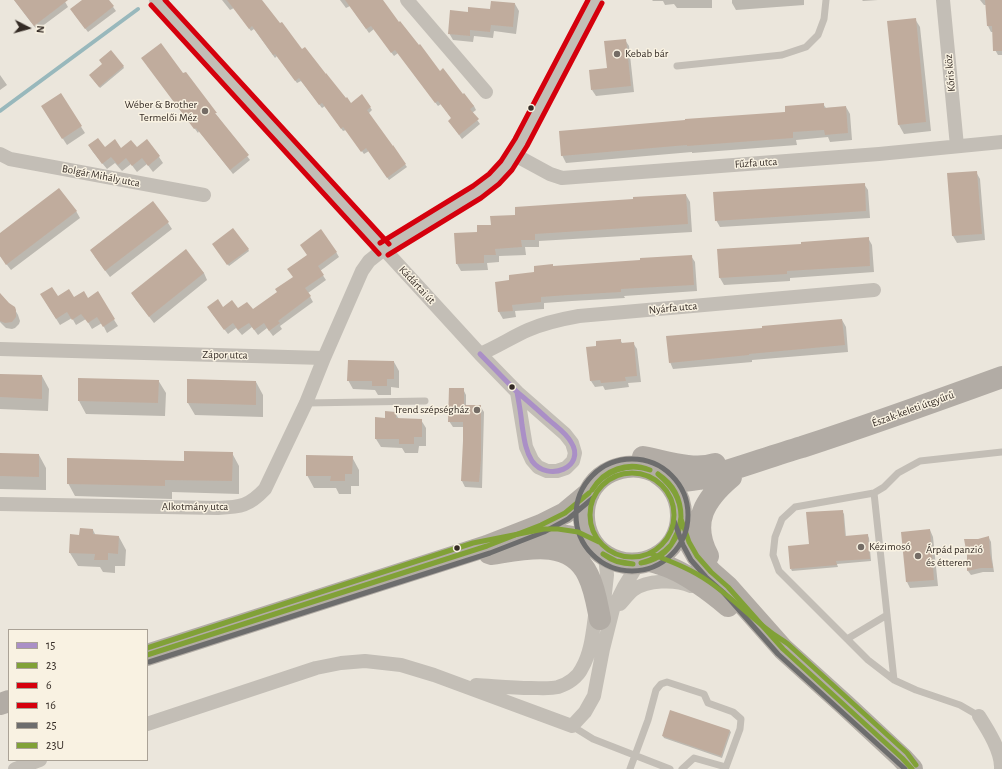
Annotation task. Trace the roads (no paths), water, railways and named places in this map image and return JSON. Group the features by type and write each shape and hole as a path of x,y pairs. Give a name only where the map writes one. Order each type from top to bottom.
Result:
{"main road":[{"name":"Észak-keleti útgyűrű","path":"666,468 677,482 721,473 823,440 1002,377"},
{"name":"Észak-keleti útgyűrű","path":"681,514 692,498 713,484 805,451 823,440"},
{"path":"474,550 490,535 543,514 555,507 566,499 599,465 610,459 622,456 635,456 666,468"},
{"path":"600,552 589,538 585,527 584,516 585,504 595,483 604,475 614,470 626,467 637,466 647,468 666,468"},
{"path":"666,468 666,480 673,488 678,498 689,542 697,556 711,572 719,590 770,641 783,649 910,767"},
{"path":"719,590 715,569 705,552 701,541 700,524 703,512 709,501 716,491 731,477"},
{"path":"148,655 487,546 541,525 565,513 589,493"},
{"path":"474,550 544,536 557,536 576,538 615,561 627,564 644,562 659,556 668,549 679,530 681,514"},
{"path":"474,550 492,554 534,548 551,548 566,553 580,562 588,574 594,592 603,611"},
{"path":"644,562 670,568 719,590"}],"street":[{"name":"Kádártai út","path":"156,0 480,354 517,392 565,434 572,443 575,452 573,461 566,468 557,472 547,471 538,467 532,460 526,447 517,392"},
{"path":"324,358 362,271 369,262 384,249 477,192 494,179 507,165 514,155 596,0"},
{"name":"Kőris köz","path":"943,0 957,146"},
{"path":"413,1 486,92"},
{"name":"Fűzfa utca","path":"514,155 550,174 562,178 880,154 1002,142"},
{"name":"Bolgár Mihály utca","path":"0,154 10,159 204,195"},
{"name":"Nyárfa utca","path":"480,354 493,349 528,330 563,319 579,316 874,290"},
{"name":"Zápor utca","path":"0,350 324,358"},
{"name":"Alkotmány utca","path":"0,504 232,508 246,504 256,498 265,489 306,403 324,358"},
{"path":"459,684 512,688 548,688 558,687 575,677 582,670 604,607 607,575 600,552"},
{"path":"148,724 316,668 341,663 364,662 401,665 434,674 572,726 585,712 594,696 603,649 603,611 644,562"},
{"path":"603,611 624,600 633,590 645,584 674,581 688,585 700,592 719,590"},
{"path":"979,716 999,734 1002,739"},
{"path":"979,716 990,732 998,750 1002,769"},
{"path":"14,769 37,761"}],"lane":[{"path":"677,66 782,55 806,47 818,35 824,19 826,0"},
{"path":"306,403 425,401"},
{"path":"979,716 960,705 916,690 894,680 868,660 779,571 774,555 775,537 782,519 795,507 874,493 884,487 898,473 920,461 1002,452"},
{"path":"874,493 894,680"},
{"path":"847,639 887,615"},
{"path":"630,769 648,720 656,690 661,684 668,682 704,694 708,703 733,712 741,719 740,729 726,767 694,758 682,769"},
{"path":"572,726 593,739 670,769"}],"waterway":[{"path":"0,111 138,9"}],"place":[{"name":"Kebab bár","path":"617,54"},
{"name":"Wéber & Brother Termelői Méz","path":"205,111"},
{"name":"Trend szépségház","path":"477,410"},
{"name":"Kézimosó","path":"861,547"},
{"name":"Árpád panzió és étterem","path":"918,556"}]}
